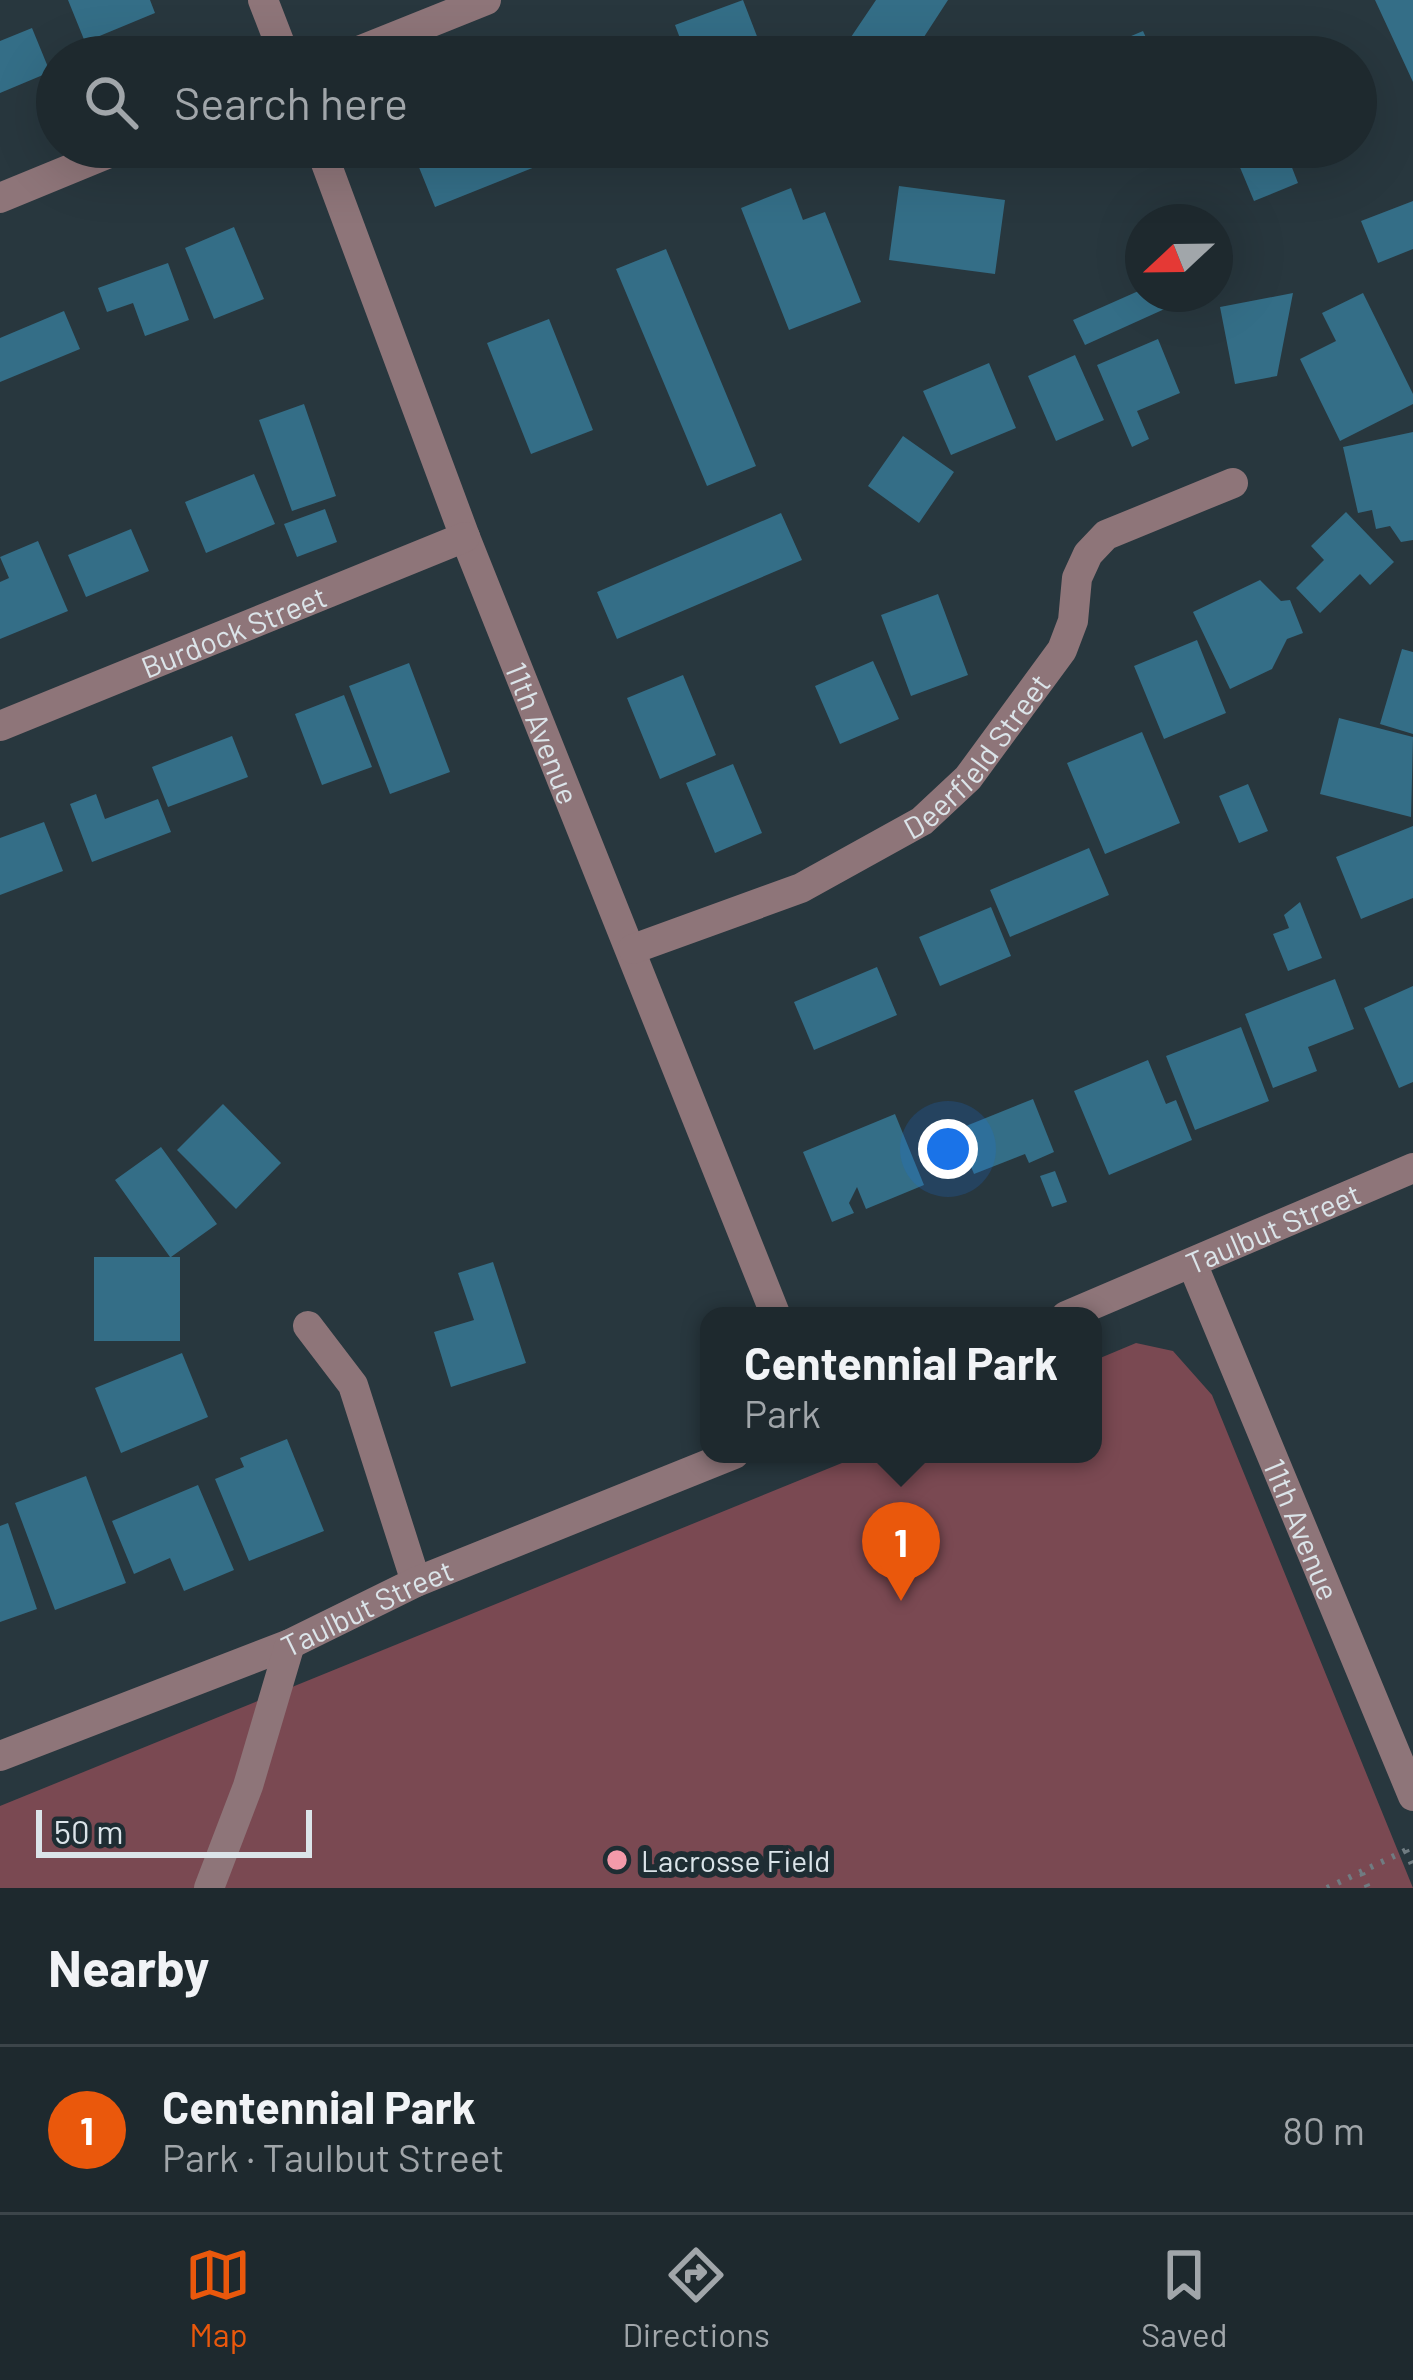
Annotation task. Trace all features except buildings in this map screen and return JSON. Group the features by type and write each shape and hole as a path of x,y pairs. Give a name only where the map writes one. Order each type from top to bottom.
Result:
{"street":[{"path":"262,0 277,36"},
{"path":"396,36 486,0"},
{"path":"0,198 73,168"},
{"name":"11th Avenue","path":"328,168 465,537 772,1307"},
{"name":"Deerfield Street","path":"633,950 801,888 922,821 968,778 1062,650 1073,621 1077,578 1088,554 1106,535 1233,483"},
{"name":"Burdock Street","path":"0,726 465,537"},
{"name":"Taulbut Street","path":"1087,1307 1413,1168"},
{"name":"11th Avenue","path":"1192,1263 1413,1796"},
{"path":"308,1326 352,1385 416,1582"},
{"name":"Taulbut Street","path":"0,1756 290,1643 416,1582 712,1463"},
{"path":"209,1888 248,1786 290,1643"}],"path":[{"path":"1327,1888 1410,1849 1413,1867"},
{"path":"1362,1873 1368,1888"}],"shaded area":[{"path":"1136,1343 1173,1351 1212,1395 1413,1888 0,1888 0,1806 842,1463 1102,1463 1102,1357"}],"place":[{"name":"Centennial Park","path":"901,1601"},
{"name":"Lacrosse Field","path":"617,1860"}]}
